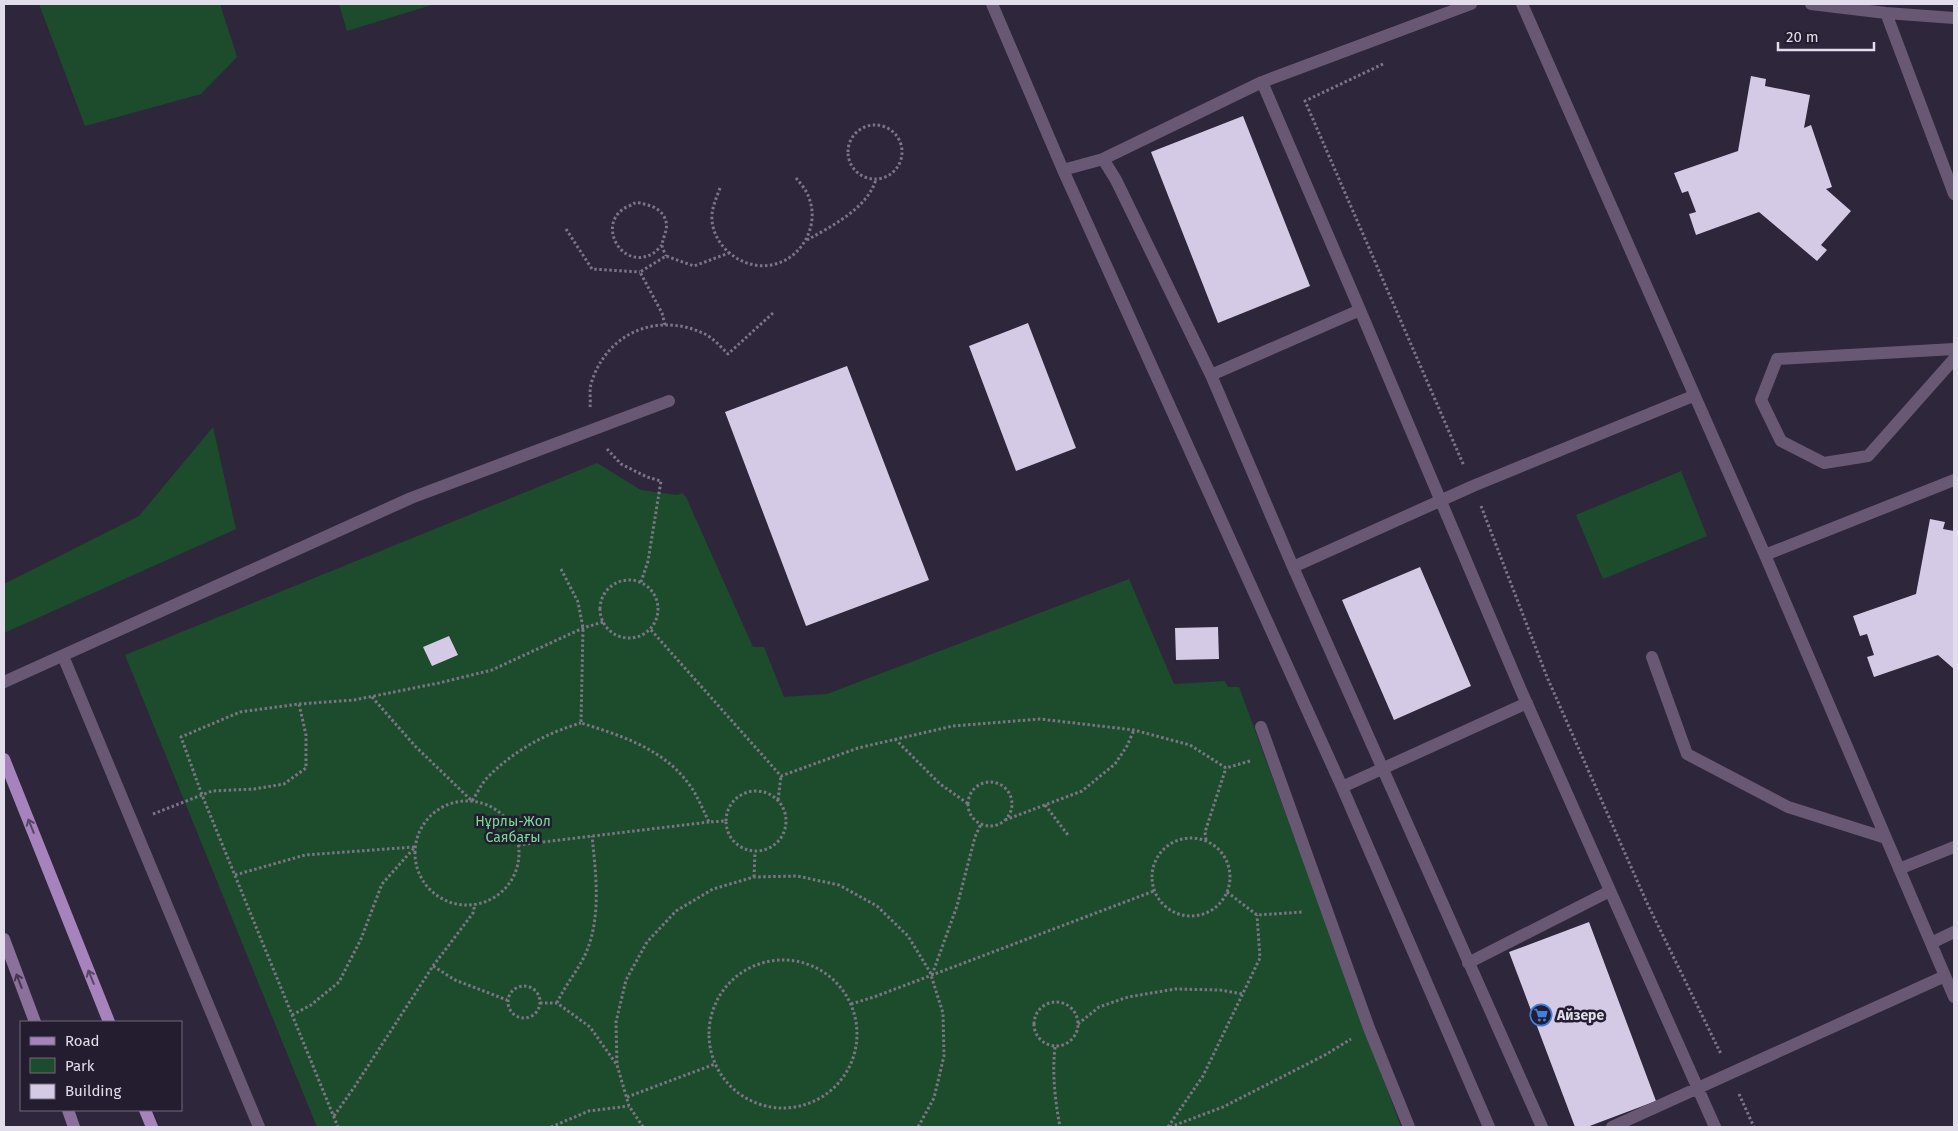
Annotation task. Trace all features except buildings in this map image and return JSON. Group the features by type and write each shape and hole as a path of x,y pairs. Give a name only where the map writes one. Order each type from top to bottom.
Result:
{"main road":[{"path":"4,759 110,1021"},
{"path":"4,939 35,1021"},
{"path":"68,1111 74,1127"},
{"path":"145,1111 152,1127"}],"lane":[{"path":"992,4 1063,170 1342,787 1489,1127"},
{"path":"1063,170 1104,159 1262,82 1471,4"},
{"path":"1522,4 1765,556 1954,998"},
{"path":"1811,4 1886,13 1954,18"},
{"path":"1886,13 1954,194"},
{"path":"1262,82 1527,703 1715,1127"},
{"path":"1104,159 1211,375 1293,567 1542,1127"},
{"path":"1211,375 1360,310"},
{"path":"1954,349 1777,360 1762,400 1781,441 1824,463 1868,456 1954,359"},
{"path":"1293,567 1473,486 1693,396"},
{"path":"4,682 411,498 668,401"},
{"path":"1765,556 1954,480"},
{"path":"63,656 259,1127"},
{"path":"1652,657 1687,754 1788,807 1886,838"},
{"path":"1342,787 1527,703"},
{"path":"1261,727 1369,1028 1409,1127"},
{"path":"1899,869 1954,847"},
{"path":"1468,963 1610,891"},
{"path":"1930,943 1954,932"},
{"path":"1612,1127 1945,976"}],"path":[{"path":"1383,64 1305,101 1473,486 1547,676 1647,903 1730,1073 1754,1127"},
{"path":"874,124 886,126 896,134 902,145 902,157 897,168 888,176 876,179 864,177 854,170 849,159 848,147 853,136 862,128 874,124"},
{"path":"796,178 809,197 813,219 806,241"},
{"path":"720,188 714,204 712,222 718,239 729,253 748,264 770,265 791,257 806,241 830,227 859,205 873,189 876,179"},
{"path":"662,245 650,256 635,257 628,254 620,250 612,237 613,221 622,208 636,202 652,205 663,215 667,231 662,245 666,256"},
{"path":"566,229 592,269 640,272 666,256"},
{"path":"666,256 694,266 729,253"},
{"path":"640,272 662,313 665,325"},
{"path":"641,582 648,561 661,480 648,477 621,464 601,442 590,415 591,386 602,359 622,338 649,326 665,325 679,325 706,334 728,354 773,313"},
{"path":"561,569 578,602 583,628 581,723"},
{"path":"627,580 641,582 653,590 658,603 658,617 651,630 639,637 625,638 612,633 602,622 600,608 604,595 614,584 627,580"},
{"path":"338,1127 202,795 181,737 240,712 371,696 439,684 492,670 583,628 602,622"},
{"path":"651,630 781,776 778,800"},
{"path":"371,696 415,746 472,801"},
{"path":"132,823 212,791 254,789 284,784 306,768 306,735 299,704"},
{"path":"781,776 858,748 953,726 1040,719 1134,730 1190,745 1226,768 1270,755"},
{"path":"472,801 486,779 522,749 558,730 581,723 628,738 664,757 691,786 709,822"},
{"path":"1005,820 1012,804 1006,788 998,783 990,782 982,783 974,788 969,795 967,804 974,820 989,826 998,824 1082,791 1114,764 1127,746 1134,730"},
{"path":"895,739 940,784 967,804"},
{"path":"1206,840 1205,832 1226,768"},
{"path":"756,791 768,793 778,800 784,810 786,822 784,834 777,843 767,850 755,852 744,850 734,843 727,833 725,821 728,810 734,800 744,793 756,791"},
{"path":"472,801 485,804 502,816 514,832 518,845 518,859 515,872 509,883 500,893 488,900 475,904 461,905 448,902 436,895 419,874 415,861 415,847 418,834 424,823 434,812 452,804 472,801"},
{"path":"1045,804 1068,835"},
{"path":"518,845 725,821"},
{"path":"931,975 957,906 975,837 981,824"},
{"path":"557,1003 565,986 584,956 594,924 596,873 592,836"},
{"path":"1191,837 1206,840 1219,849 1227,862 1230,877 1227,892 1218,905 1205,913 1190,916 1175,913 1163,904 1154,891 1151,876 1154,861 1163,848 1176,840 1191,837"},
{"path":"235,875 305,855 415,847"},
{"path":"292,1015 311,1005 339,982 361,939 382,884 415,847"},
{"path":"754,877 755,852"},
{"path":"643,1127 630,1106 617,1065 616,1022 626,980 647,942 676,911 713,889 754,877 797,876 839,885 877,906 908,936 931,975 943,1013 944,1056 934,1098 918,1127"},
{"path":"851,1004 1154,891"},
{"path":"1227,892 1257,915 1304,912 1325,906"},
{"path":"334,1116 433,966 473,913 475,904"},
{"path":"1169,1127 1203,1076 1260,958 1257,915"},
{"path":"771,960 791,960 810,964 827,974 841,987 851,1004 857,1022 857,1042 852,1060 843,1078 830,1092 813,1102 794,1108 775,1108 756,1103 732,1088 714,1064 709,1046 709,1026 713,1007 722,990 736,976 753,966 771,960"},
{"path":"433,966 455,980 507,1000"},
{"path":"525,986 536,991 540,1003 534,1014 522,1018 511,1012 507,1000 513,989 525,986"},
{"path":"1078,1024 1099,1007 1128,997 1175,989 1220,990 1243,994"},
{"path":"1056,1002 1072,1009 1078,1024 1076,1033 1071,1040 1064,1045 1055,1047 1040,1040 1035,1033 1033,1024 1040,1008 1056,1002"},
{"path":"540,1003 557,1003 590,1027 617,1065"},
{"path":"1169,1127 1223,1107 1325,1055 1369,1028"},
{"path":"1055,1047 1053,1068 1055,1102 1060,1127"},
{"path":"627,1097 714,1064"},
{"path":"551,1127 589,1111 630,1106"}],"green space":[{"path":"39,4 220,4 237,57 201,94 85,126"},
{"path":"339,4 435,4 347,31"},
{"path":"213,427 236,529 4,633 4,584 139,516"},
{"name":"Нұрлы-Жол Саябағы","path":"597,463 641,490 677,495 682,493 686,497 753,647 764,647 784,697 827,694 1129,579 1174,684 1225,681 1228,687 1239,687 1401,1127 317,1127 125,655"},
{"path":"1681,471 1707,536 1603,579 1576,515"}],"place":[{"name":"Айзере","path":"1541,1015"}]}
